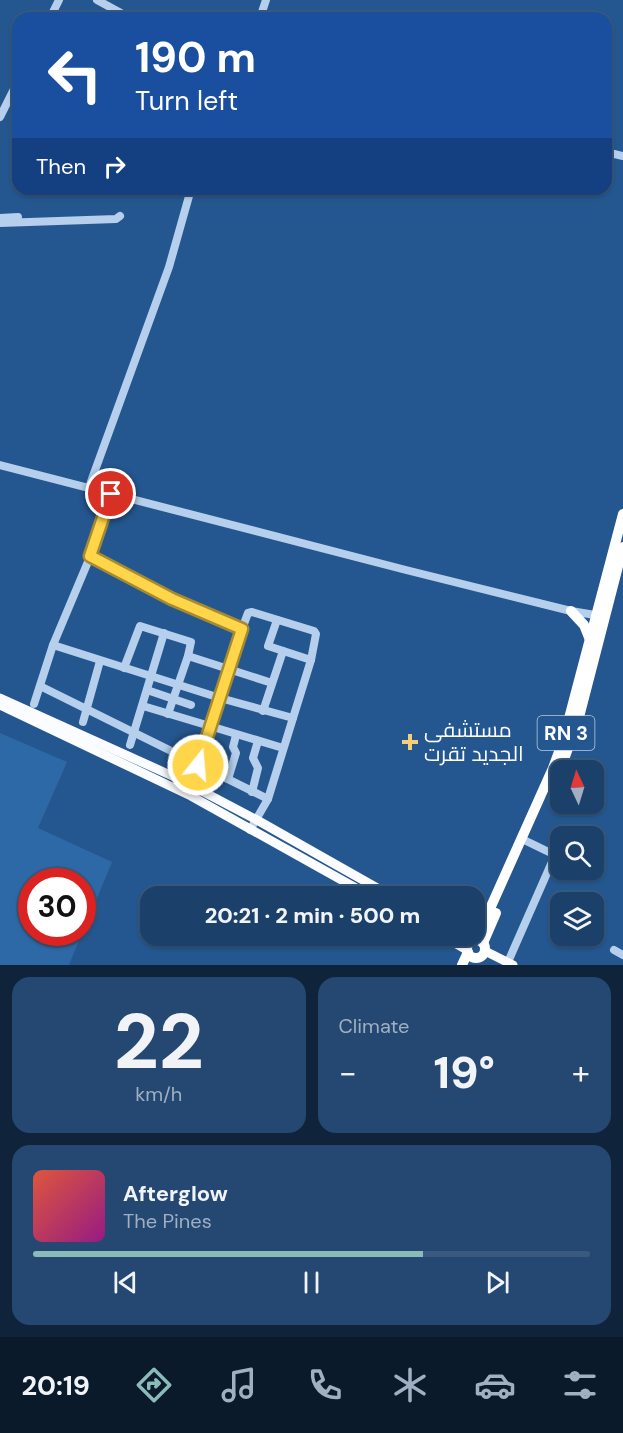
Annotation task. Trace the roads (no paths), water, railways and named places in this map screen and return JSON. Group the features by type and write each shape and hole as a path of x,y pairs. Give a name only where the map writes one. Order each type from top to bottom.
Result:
{"highway":[{"name":"RN 3","path":"462,965 477,951 525,840 572,741 623,514"},
{"name":"RN 3","path":"525,840 563,741 590,640 623,548"},
{"path":"571,611 582,622 590,640"}],"main road":[{"path":"4,703 190,785 374,886"},
{"path":"4,703 191,796 352,886"},
{"path":"477,951 507,964"}],"street":[{"path":"97,0 119,12"},
{"path":"0,117 12,93"},
{"path":"89,487 169,267 189,195"},
{"path":"0,218 115,214 120,216 116,219 0,223"},
{"path":"0,465 571,611 600,616"},
{"path":"34,704 53,645 90,556 111,494"},
{"path":"90,556 172,599 242,629"},
{"path":"190,785 242,629 250,612 314,632 316,638 311,660 268,799 250,830"},
{"path":"276,620 268,646 311,660"},
{"path":"124,668 138,627 190,642 188,656 168,714"},
{"path":"130,745 164,633"},
{"path":"53,645 220,698 292,718"},
{"path":"263,711 283,651"},
{"path":"188,656 272,683"},
{"path":"83,722 100,661"},
{"path":"40,686 268,799"},
{"path":"147,690 191,705"},
{"path":"143,706 210,728 283,748"},
{"path":"228,779 236,753 233,747 236,735"},
{"path":"252,792 258,768 253,758 258,741"},
{"path":"507,964 555,855 525,840"},
{"path":"614,950 623,955"}],"place":[{"name":"مستشفى الجديد تقرت","path":"410,742"}]}
